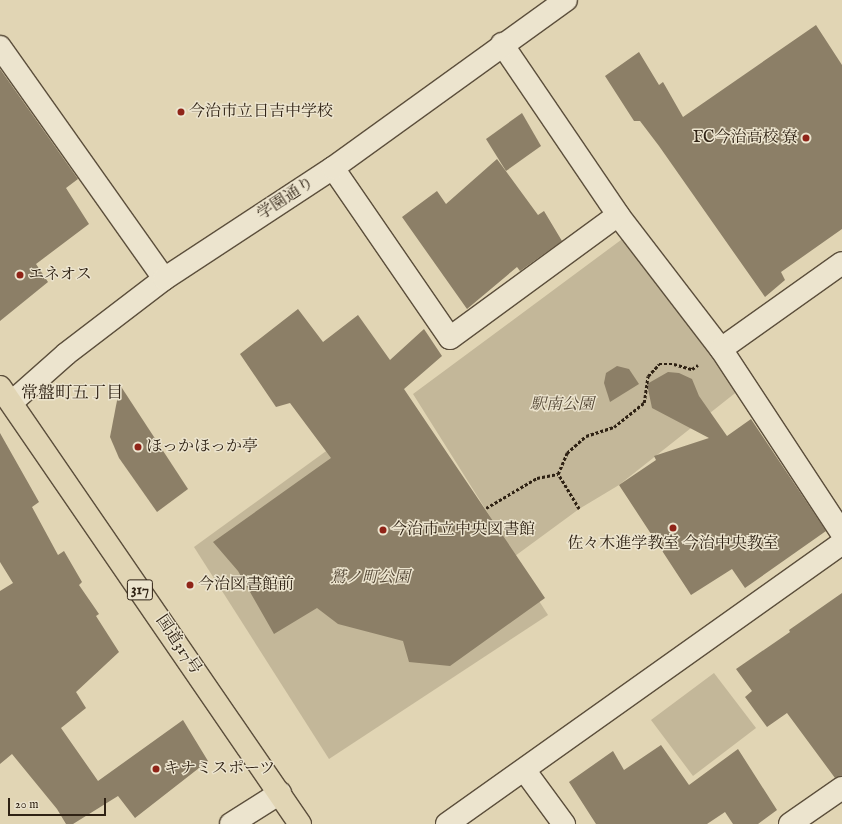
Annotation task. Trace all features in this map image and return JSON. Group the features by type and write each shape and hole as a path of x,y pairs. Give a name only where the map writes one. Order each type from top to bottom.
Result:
{"highway":[{"name":"国道317号","path":"6,395 300,824"}],"street":[{"name":"学園通り","path":"6,395 66,354 164,279 333,168 502,44 566,0"},
{"path":"502,44 618,215 721,349 842,533"},
{"path":"0,47 164,279"},
{"path":"333,168 450,338 618,215"},
{"path":"721,349 842,264"},
{"path":"447,824 525,770 842,543"},
{"path":"525,770 564,824"},
{"path":"790,824 842,788"},
{"path":"231,824 280,793"}],"path":[{"path":"558,474 567,454 586,436 614,427 644,403 648,376 659,364 674,364 692,369 721,349"},
{"path":"486,508 537,478 558,474"},
{"path":"558,474 579,509"}],"green space":[{"name":"駅南公園","path":"625,237 739,390 619,485 579,509 515,556 413,394"},
{"name":"鷲ノ町公園","path":"406,393 548,615 329,759 194,547"},
{"path":"714,673 756,728 693,776 651,720"}],"building":[{"path":"816,25 842,65 842,229 781,272 785,280 765,297 659,146 640,121 634,121 605,76 639,52 659,85 663,82 683,117"},
{"path":"0,69 78,179 66,188 89,224 36,264 48,282 0,321"},
{"path":"522,113 541,146 506,171 486,139"},
{"path":"497,159 538,215 544,211 562,241 520,271 517,267 467,309 402,217 437,191 446,204"},
{"name":"鷲ノ町公園","path":"298,309 323,342 358,315 390,360 424,329 442,356 404,389 545,598 450,666 409,662 403,641 338,624 317,608 274,634 238,571 213,542 331,458 290,403 276,407 240,354"},
{"path":"617,366 629,369 639,384 610,402 604,383 606,373"},
{"path":"668,372 679,373 692,379 699,396 727,436 751,419 826,531 745,588 732,569 691,595 619,485 656,460 654,456 709,438 652,408 647,384"},
{"name":"ほっかほっか亭","path":"120,385 188,489 157,512 119,458 110,437"},
{"path":"0,433 39,502 32,507 58,555 64,551 82,582 79,585 99,614 96,616 119,652 76,692 86,708 61,728 98,781 183,720 208,761 135,818 118,796 73,824 66,824 57,809 12,754 0,764 0,591 13,583 0,562"},
{"path":"842,593 842,776 835,778 787,713 767,727 745,697 752,691 736,669 790,632 789,630"},
{"path":"661,745 689,785 738,749 777,810 758,824 733,824 725,812 707,824 596,824 569,782 613,751 624,770"}],"place":[{"name":"今治市立日吉中学校","path":"181,112"},
{"name":"FC今治高校 寮","path":"806,138"},
{"name":"エネオス","path":"20,275"},
{"name":"ほっかほっか亭","path":"138,447"},
{"name":"佐々木進学教室 今治中央教室","path":"673,528"},
{"name":"今治市立中央図書館","path":"383,530"},
{"name":"今治図書館前","path":"190,585"},
{"name":"キナミスポーツ","path":"156,769"}],"district":[{"name":"常盤町五丁目","path":"72,394"}]}
